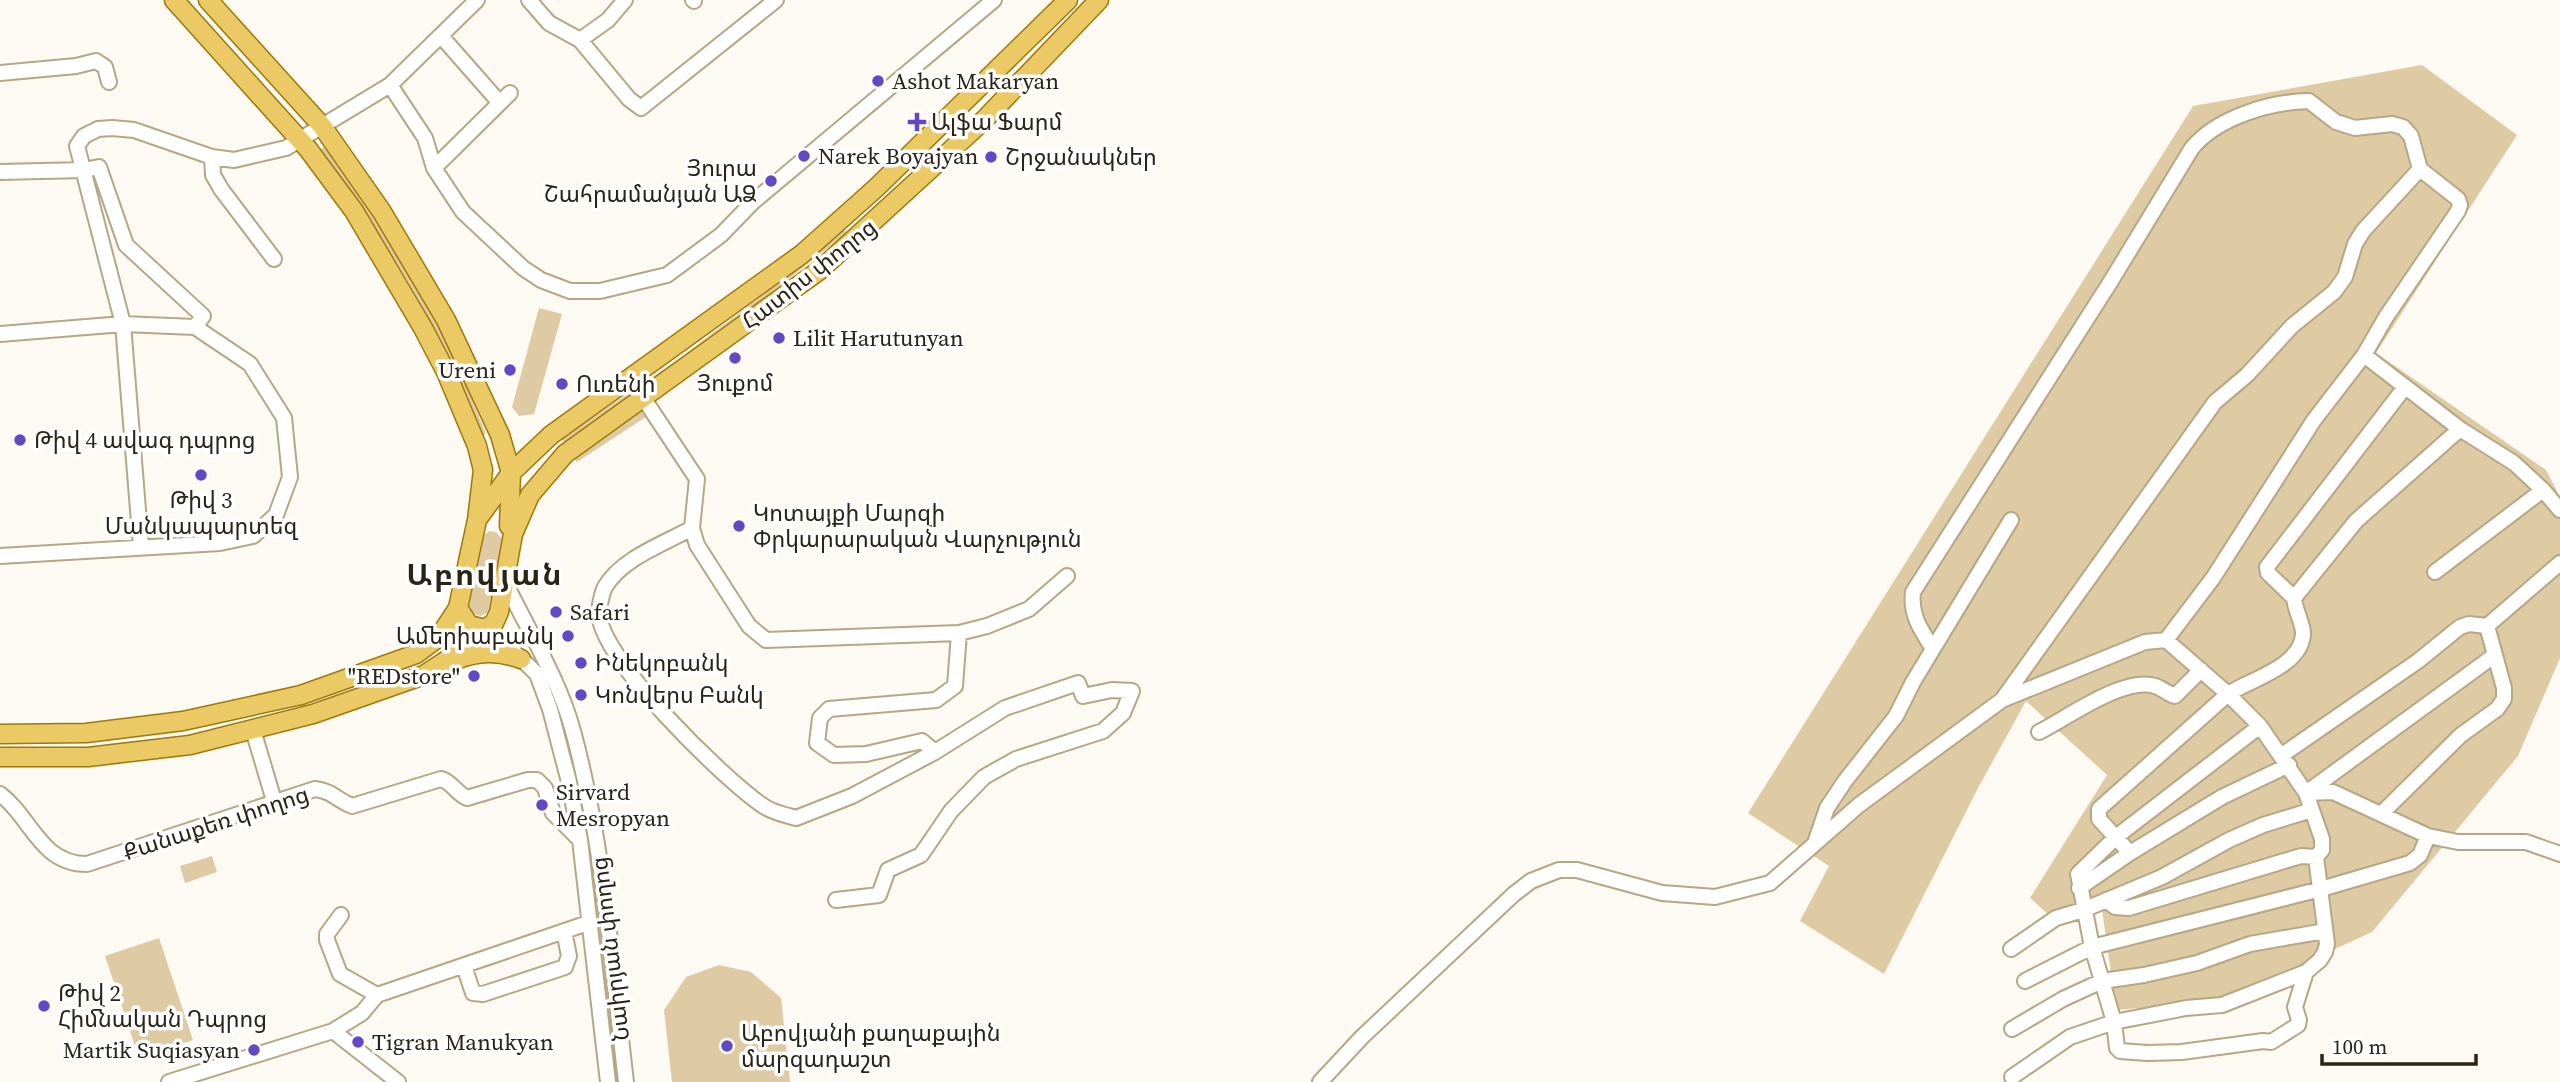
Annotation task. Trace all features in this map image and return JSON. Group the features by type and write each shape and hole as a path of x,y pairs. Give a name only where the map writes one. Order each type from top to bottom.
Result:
{"main road":[{"path":"0,734 86,733 183,721 301,695 416,654 439,637 458,608 476,522 483,470 477,446 446,372 354,212 301,139 174,0"},
{"path":"208,0 322,126 382,212 446,320 500,435 511,473 511,530 499,612 487,628 440,667"},
{"name":"Հատիս փողոց","path":"476,522 511,473 551,435 802,254 886,178 1068,0"},
{"name":"Հատիս փողոց","path":"511,530 530,495 565,454 820,270 985,120 1098,0"},
{"path":"476,522 499,521 511,530"},
{"path":"458,608 470,625 487,628"},
{"path":"0,757 101,755 190,745 325,710 410,681 472,653 494,652 522,660"}],"street":[{"path":"141,547 123,324 77,146 84,136 98,129 134,130 212,157 234,160 286,148 390,85 477,0"},
{"path":"529,0 549,23 580,40 629,99 641,108 776,0"},
{"path":"580,40 608,20 625,0"},
{"path":"390,85 425,138 434,168 463,212 523,268 541,280 570,290 600,291 667,275 721,235 753,202 994,0"},
{"path":"434,168 488,117 505,97 441,37"},
{"path":"0,73 76,66 96,61 104,67 109,82"},
{"path":"1933,649 1913,615 1913,592 2192,148 2204,133 2283,102 2309,101 2336,122 2355,128 2392,124 2403,127 2411,136 2420,169 2458,199 2458,212 2386,317 2364,355 2314,420 2213,578 2166,640"},
{"path":"212,157 213,175 220,189 274,259"},
{"path":"0,172 84,170 99,166 126,244 203,316 195,327"},
{"path":"2002,699 2214,402 2247,375 2292,326 2334,292 2345,277 2355,244 2364,231 2420,169"},
{"path":"0,334 123,324 195,327 250,364 284,418 290,477 276,515 253,536 220,543 0,556"},
{"path":"2364,355 2460,429 2514,463 2560,510"},
{"path":"2130,853 2099,819 2099,809 2228,694 2281,667 2293,657 2303,637 2303,629 2295,609 2294,598 2268,573 2267,567 2405,387"},
{"path":"644,399 697,478 692,528 697,545 750,626 766,640 959,633 986,626 1029,608 1068,576"},
{"path":"2294,598 2356,521 2460,429"},
{"path":"2434,572 2543,490"},
{"path":"1814,844 1827,808 1896,716 2011,520"},
{"path":"692,528 624,566 604,588 599,614 622,665 692,744 764,807 796,818 852,796 935,752 1005,708 1078,683 1083,696 1112,690 1132,691 1123,713 1103,731 1016,759 984,777 951,811 921,855 888,870 878,895 836,900"},
{"path":"2079,888 2130,853 2285,760 2418,661 2459,627 2469,624 2487,626 2560,563"},
{"name":"Նաիրյան փողոց","path":"505,582 559,689 573,729 597,840 626,1082"},
{"path":"2381,814 2460,736 2497,709 2504,699 2504,688 2487,626"},
{"name":"Նաիրյան փողոց","path":"487,628 537,674 569,782 580,840 608,1082"},
{"path":"935,752 922,741 866,754 834,755 817,744 820,718 829,709 936,700 955,686 959,633"},
{"path":"1320,1082 1362,1037 1531,881 1559,870 1577,870 1662,893 1715,897 1770,883 1859,805 2002,699 2145,642 2166,640 2260,726 2306,793 2322,839 2322,850 2316,857 2325,952 2306,972 2222,1005 2186,1008 2114,1022 2070,1037 2012,1077"},
{"path":"2306,793 2495,655"},
{"path":"2039,732 2115,691 2138,684 2155,686 2175,696 2201,670"},
{"path":"2260,726 2116,837 2080,871 2079,888 2083,910 2120,1051 2148,1054 2182,1052 2271,1042 2298,1025 2295,1007 2306,972"},
{"path":"253,730 275,804"},
{"name":"Քանաքեռ փողոց","path":"0,794 13,804 43,844 58,857 74,864 87,864 315,789 332,793 343,803 352,806 441,779 447,781 457,794 467,798 528,780 537,780 545,788 552,813 580,840"},
{"path":"2306,793 2333,792 2428,835 2458,842 2526,842 2560,854"},
{"path":"2011,949 2056,918 2083,910 2162,877 2251,830 2312,810"},
{"path":"2025,981 2092,947 2321,889 2410,863 2420,855 2428,835"},
{"path":"2106,900 2115,907 2129,908 2301,856 2316,857"},
{"path":"341,915 327,934 340,974 377,995"},
{"path":"169,1082 333,1031 362,1013 377,995 588,923"},
{"path":"464,966 473,993 483,994 565,967 569,956 564,931"},
{"path":"2012,1029 2063,999 2102,981 2197,963 2250,944 2325,931"},
{"path":"333,1031 398,1082"}],"shaded area":[{"path":"2422,65 2517,135 2376,353 2546,470 2560,497 2560,658 2518,756 2372,932 2223,1001 2116,1010 2100,895 2051,917 2030,898 2107,775 2026,701 1978,788 1884,974 1800,921 1829,866 1748,813 2193,106"},
{"path":"324,147 380,227 430,310 486,434 481,436 448,358 414,292 376,230 320,149"},
{"path":"843,230 846,231 845,234 742,315 564,443 562,439 680,358"},
{"path":"539,308 562,314 534,414 519,416 512,407"},
{"path":"643,407 649,415 577,462 572,455"},
{"path":"489,531 496,532 503,540 488,611 480,616 471,612 469,607 483,536"},
{"path":"555,695 581,790 590,838 619,1082 615,1082 587,847 552,697"},
{"path":"212,856 217,872 185,883 180,866"},
{"path":"159,938 193,1040 139,1058 105,956"},
{"name":"Աբովյանի քաղաքային մարզադաշտ","path":"719,965 751,972 781,998 790,1082 672,1082 664,1010 686,977"}],"place":[{"name":"Ashot Makaryan","path":"878,81"},
{"name":"Ալֆա Ֆարմ","path":"917,122"},
{"name":"Narek Boyajyan","path":"804,156"},
{"name":"Շրջանակներ","path":"991,157"},
{"name":"Յուրա Շահրամանյան ԱՁ","path":"771,181"},
{"name":"Lilit Harutunyan","path":"779,338"},
{"name":"Յուքոմ","path":"735,358"},
{"name":"Ureni","path":"510,370"},
{"name":"Ուռենի","path":"562,384"},
{"name":"Թիվ 4 ավագ դպրոց","path":"20,440"},
{"name":"Թիվ 3 Մանկապարտեզ","path":"201,475"},
{"name":"Կոտայքի Մարզի Փրկարարական Վարչություն","path":"739,526"},
{"name":"Safari","path":"556,612"},
{"name":"Ամերիաբանկ","path":"568,636"},
{"name":"Ինեկոբանկ","path":"581,663"},
{"name":"\"REDstore\"","path":"474,676"},
{"name":"Կոնվերս Բանկ","path":"581,695"},
{"name":"Sirvard Mesropyan","path":"542,805"},
{"name":"Թիվ 2 Հիմնական Դպրոց","path":"44,1006"},
{"name":"Tigran Manukyan","path":"358,1042"},
{"name":"Աբովյանի քաղաքային մարզադաշտ","path":"727,1046"},
{"name":"Martik Suqiasyan","path":"254,1050"}],"district":[{"name":"Աբովյան","path":"485,575"}]}
